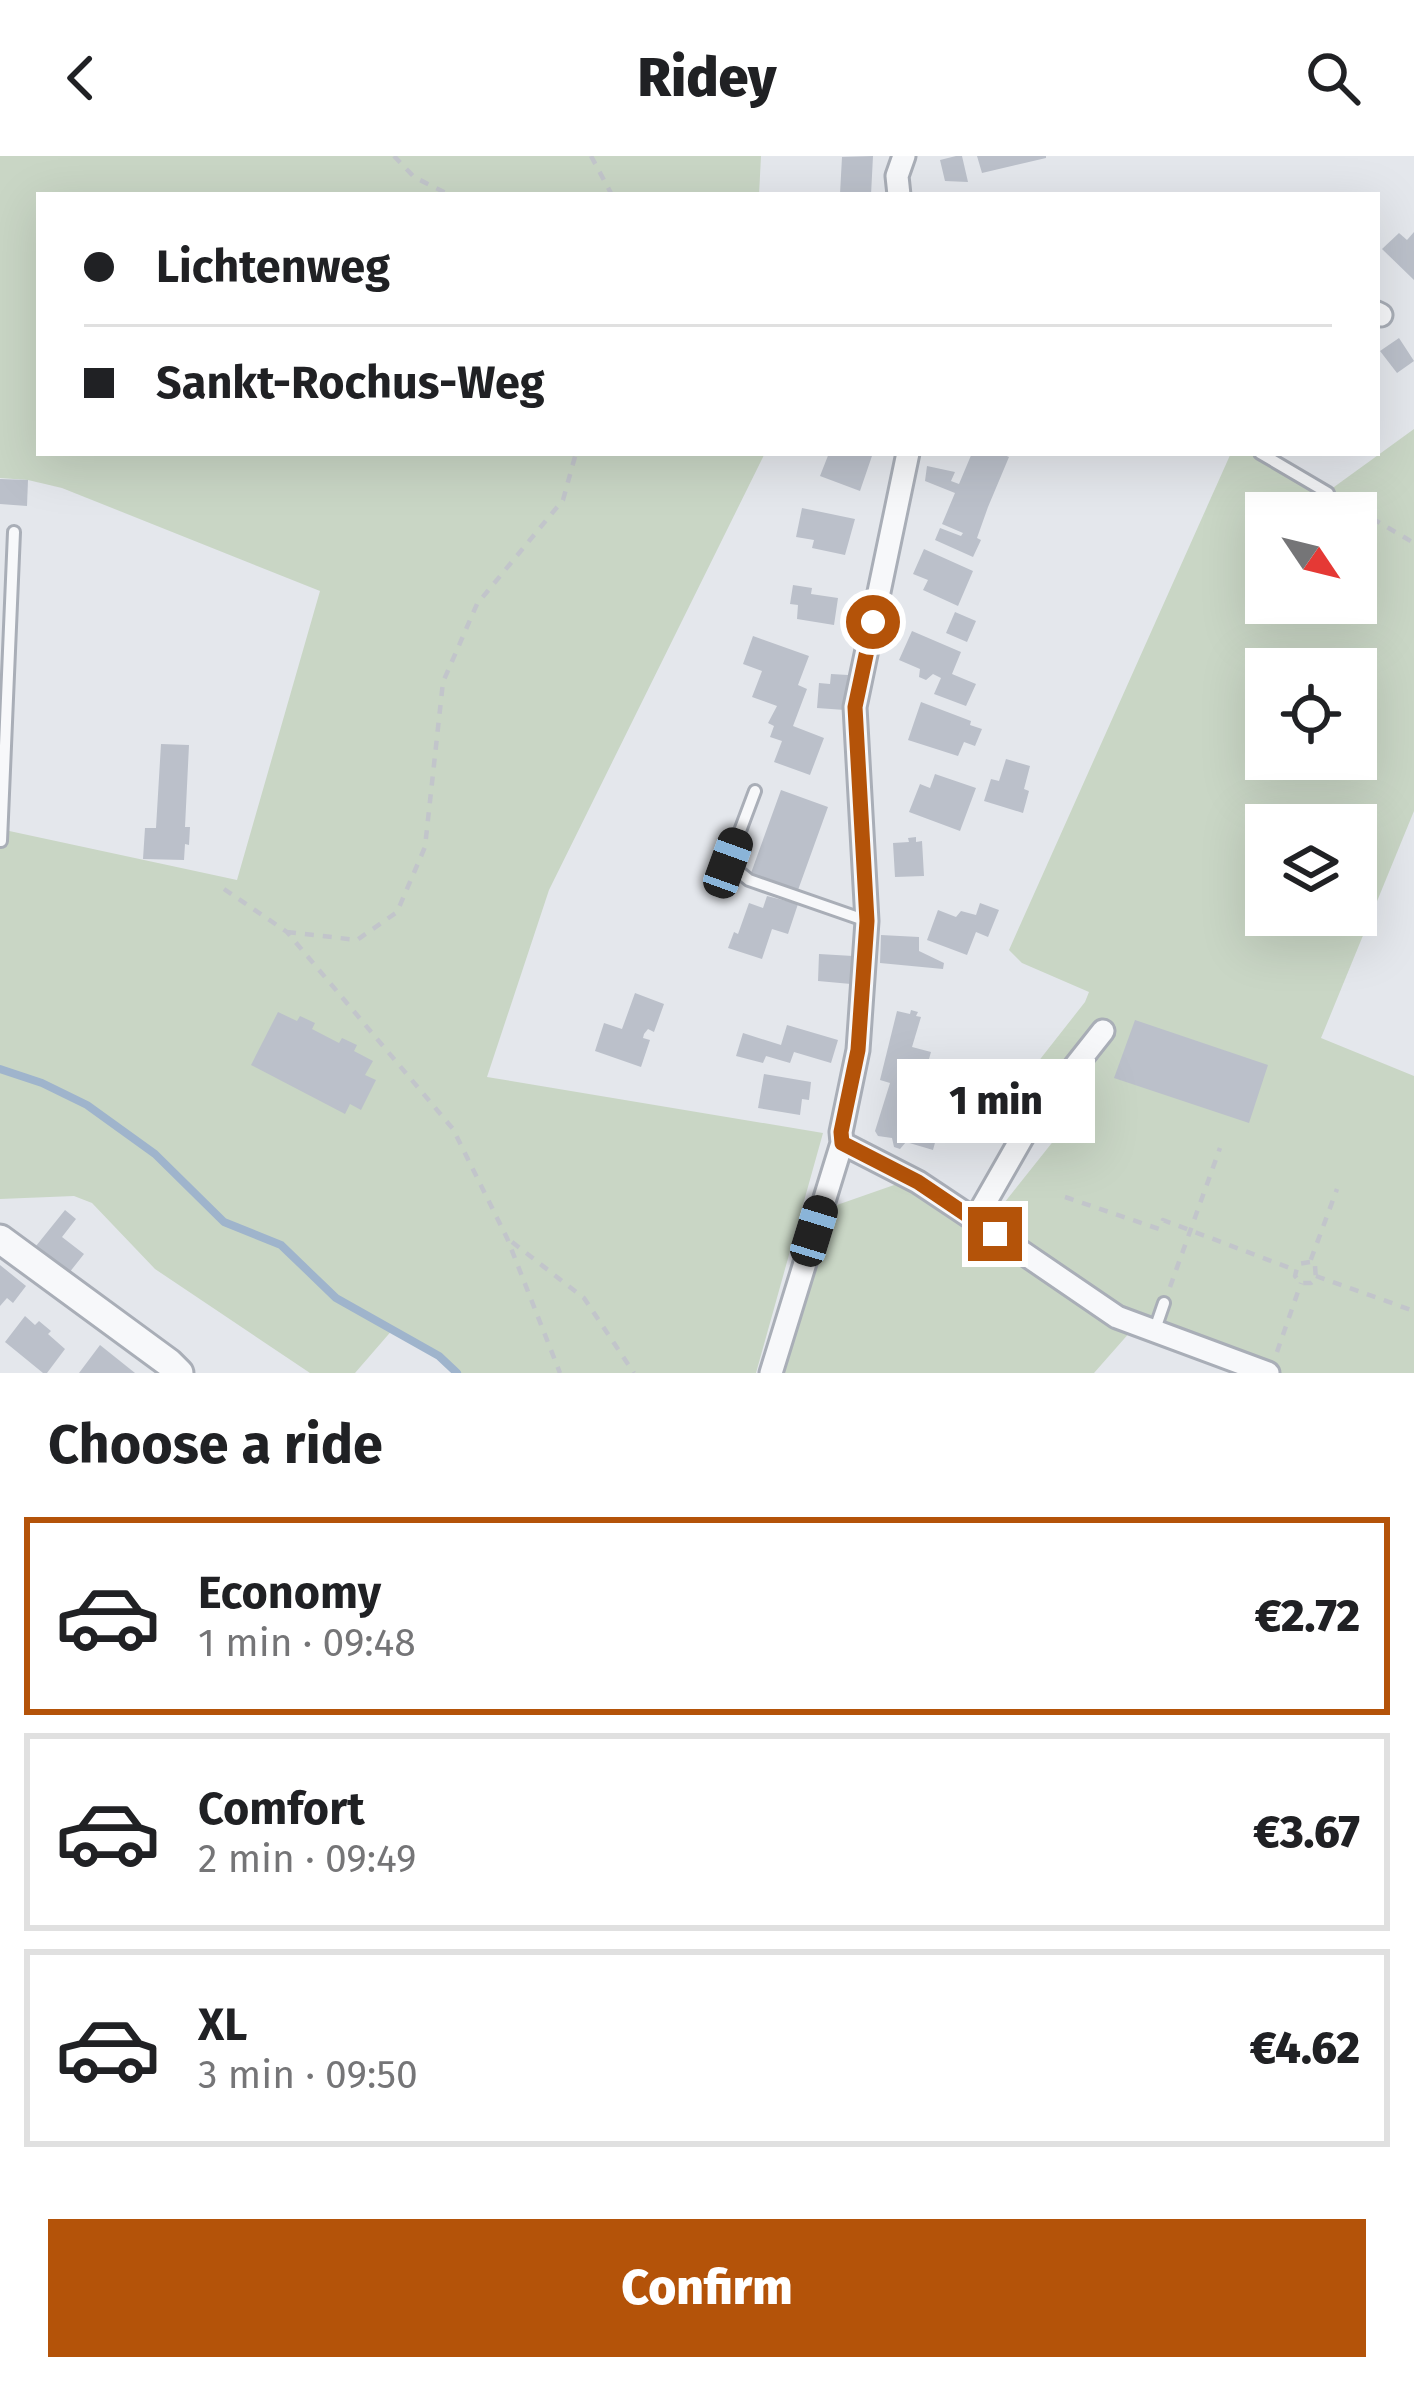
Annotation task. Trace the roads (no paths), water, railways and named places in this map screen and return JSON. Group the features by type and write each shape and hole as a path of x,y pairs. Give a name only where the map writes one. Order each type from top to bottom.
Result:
{"street":[{"path":"899,192 897,176 904,156"},
{"path":"771,1373 842,1143 858,1050 867,921 855,707 907,456"},
{"path":"975,1220 1031,1122 1103,1031"},
{"path":"842,1143 918,1182 1117,1317 1270,1368"},
{"path":"0,1239 179,1373"}],"lane":[{"path":"1265,456 1326,492"},
{"path":"1,841 14,532"},
{"path":"754,791 728,863 749,880 867,921"},
{"path":"1154,1332 1164,1304"}],"waterway":[{"path":"0,1069 87,1105 155,1154 224,1222 281,1245 336,1298 439,1356 457,1373"}]}
